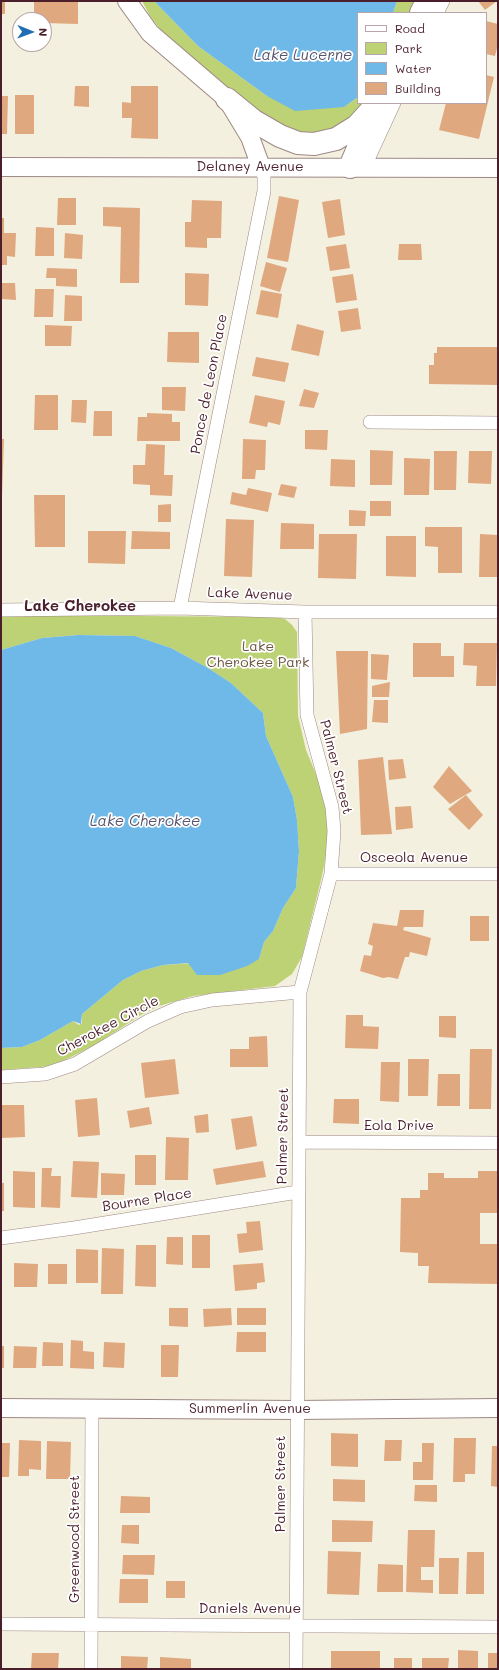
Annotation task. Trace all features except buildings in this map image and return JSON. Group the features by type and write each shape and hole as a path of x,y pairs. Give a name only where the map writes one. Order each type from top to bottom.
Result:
{"highway":[{"path":"422,12 427,1"},
{"path":"227,99 254,121 280,136 298,143 314,144 336,138 357,126 382,104"},
{"path":"357,168 382,104"}],"street":[{"path":"128,1 150,33 227,99 250,137 261,167"},
{"path":"438,12 443,1"},
{"name":"Delaney Avenue","path":"1,167 498,168"},
{"name":"Ponce de Leon Place","path":"180,608 264,191 264,177 261,167"},
{"path":"370,422 498,423"},
{"name":"Lake Avenue","path":"1,610 180,608 305,612 498,612"},
{"name":"Palmer Street","path":"296,1669 296,1410 300,992 331,874 334,831 332,807 307,715 305,612"},
{"name":"Osceola Avenue","path":"331,874 498,874"},
{"name":"Cherokee Circle","path":"1,1077 45,1074 75,1064 148,1021 180,1007 212,1000 300,992"},
{"name":"Eola Drive","path":"299,1142 498,1143"},
{"name":"Bourne Place","path":"1,1238 74,1228 298,1192"},
{"name":"Summerlin Avenue","path":"1,1408 296,1410 498,1408"},
{"name":"Greenwood Street","path":"91,1669 92,1408"},
{"name":"Daniels Avenue","path":"1,1624 498,1626"}],"green space":[{"path":"142,1 154,1 198,46 267,96 344,107 357,98 357,104 365,104 329,135 303,134 257,115 163,33 150,16"},
{"path":"397,1 419,1 414,12 393,12"},
{"name":"Lake Cherokee Park","path":"1,615 276,617 285,619 292,625 297,632 298,716 306,750 318,779 328,816 327,850 322,876 302,957 292,974 275,986 193,996 159,1006 141,1015 93,1046 53,1066 1,1070 1,1048 22,1047 40,1040 73,1021 79,1025 82,1023 82,1014 123,980 141,971 163,965 259,959 264,942 273,931 283,908 296,888 299,851 297,820 293,797 266,736 263,713 231,683 208,668 171,648 135,636 79,635 42,638 1,650"}],"water":[{"name":"Lake Lucerne","path":"154,1 397,1 393,12 357,12 357,98 344,107 295,111 267,96 198,46"},
{"name":"Lake Cherokee","path":"79,635 135,636 171,648 208,668 231,683 263,713 266,736 293,797 297,820 299,851 296,888 283,908 273,931 264,942 259,959 247,966 220,975 197,975 188,963 163,965 141,971 123,980 82,1014 81,1024 73,1021 40,1040 22,1047 1,1048 1,650 42,638"}],"district":[{"name":"Lake Cherokee","path":"80,606"}]}
